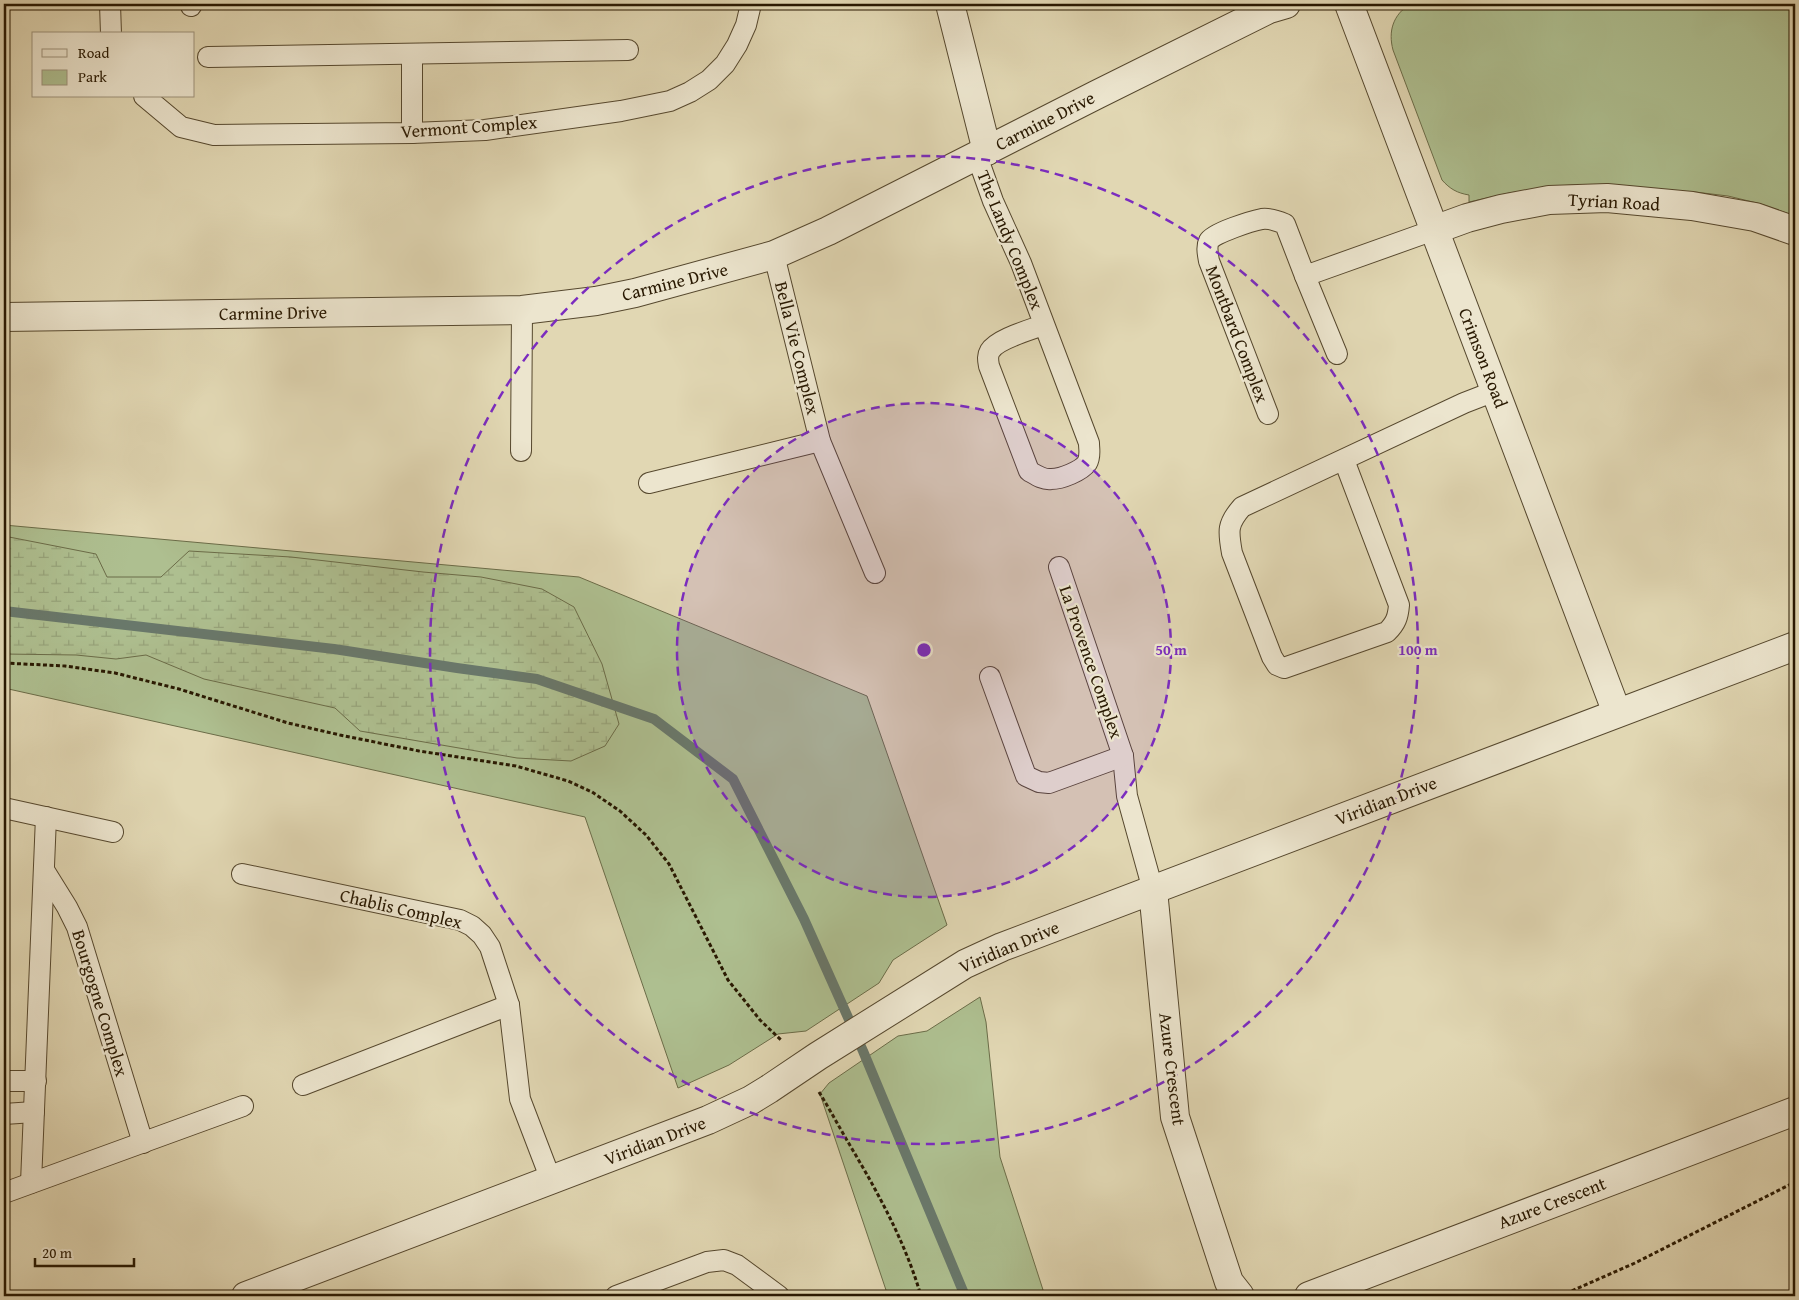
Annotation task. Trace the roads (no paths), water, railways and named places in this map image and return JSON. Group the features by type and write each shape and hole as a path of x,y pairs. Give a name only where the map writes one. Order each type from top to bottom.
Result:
{"street":[{"path":"950,4 982,153"},
{"name":"Carmine Drive","path":"4,317 522,310 596,301 636,293 774,255 828,231 1269,9 1286,4"},
{"name":"Crimson Road","path":"1349,4 1617,713"},
{"name":"Tyrian Road","path":"1434,230 1467,218 1501,209 1549,200 1606,198 1692,206 1755,217 1795,231"},
{"name":"Viridian Drive","path":"246,1296 281,1290 551,1180 708,1120 750,1100 785,1079 818,1056 965,964 1002,947 1795,646"},
{"name":"Azure Crescent","path":"1153,890 1175,1117 1229,1282 1240,1296"},
{"name":"Azure Crescent","path":"1309,1296 1795,1111"}],"lane":[{"path":"110,4 111,32"},
{"name":"Vermont Complex","path":"146,98 180,126 214,135 412,133 485,130 621,111 670,101 690,92 709,80 725,64 738,45 751,4"},
{"path":"208,57 628,50"},
{"path":"412,54 412,133"},
{"name":"The Landy Complex","path":"982,153 993,201 1021,263 1089,443 1090,456 1087,463 1079,471 1052,480 1038,477 1029,471 987,357 995,344 1043,325"},
{"name":"Montbard Complex","path":"1268,414 1209,261 1209,241 1216,234 1262,219 1279,221 1285,224 1337,354"},
{"path":"1305,276 1434,230"},
{"name":"Bella Vie Complex","path":"774,255 820,440 875,573"},
{"path":"521,450 522,310"},
{"path":"1344,460 1399,605 1398,616 1395,624 1387,632 1284,668 1277,665 1272,657 1232,553 1229,537 1231,519 1242,507 1464,403 1495,391"},
{"path":"649,483 820,440"},
{"name":"La Provence Complex","path":"1059,568 1123,756 1127,796 1153,890"},
{"name":"La Provence Complex","path":"990,677 1026,776 1032,780 1049,783 1123,756"},
{"path":"4,808 114,832"},
{"name":"Bourgogne Complex","path":"31,1183 46,817"},
{"name":"Bourgogne Complex","path":"44,870 77,926 143,1142"},
{"name":"Chablis Complex","path":"242,874 460,920 482,935 490,946 509,1005 520,1099 551,1180"},
{"path":"303,1085 509,1005"},
{"path":"4,1081 36,1082"},
{"path":"4,1193 242,1106"},
{"path":"4,1114 34,1112"},
{"path":"616,1296 716,1260 724,1260 737,1265 779,1296"}],"waterway":[{"path":"4,611 334,649 537,679 654,719 733,779 804,919 863,1051 965,1296"}]}
